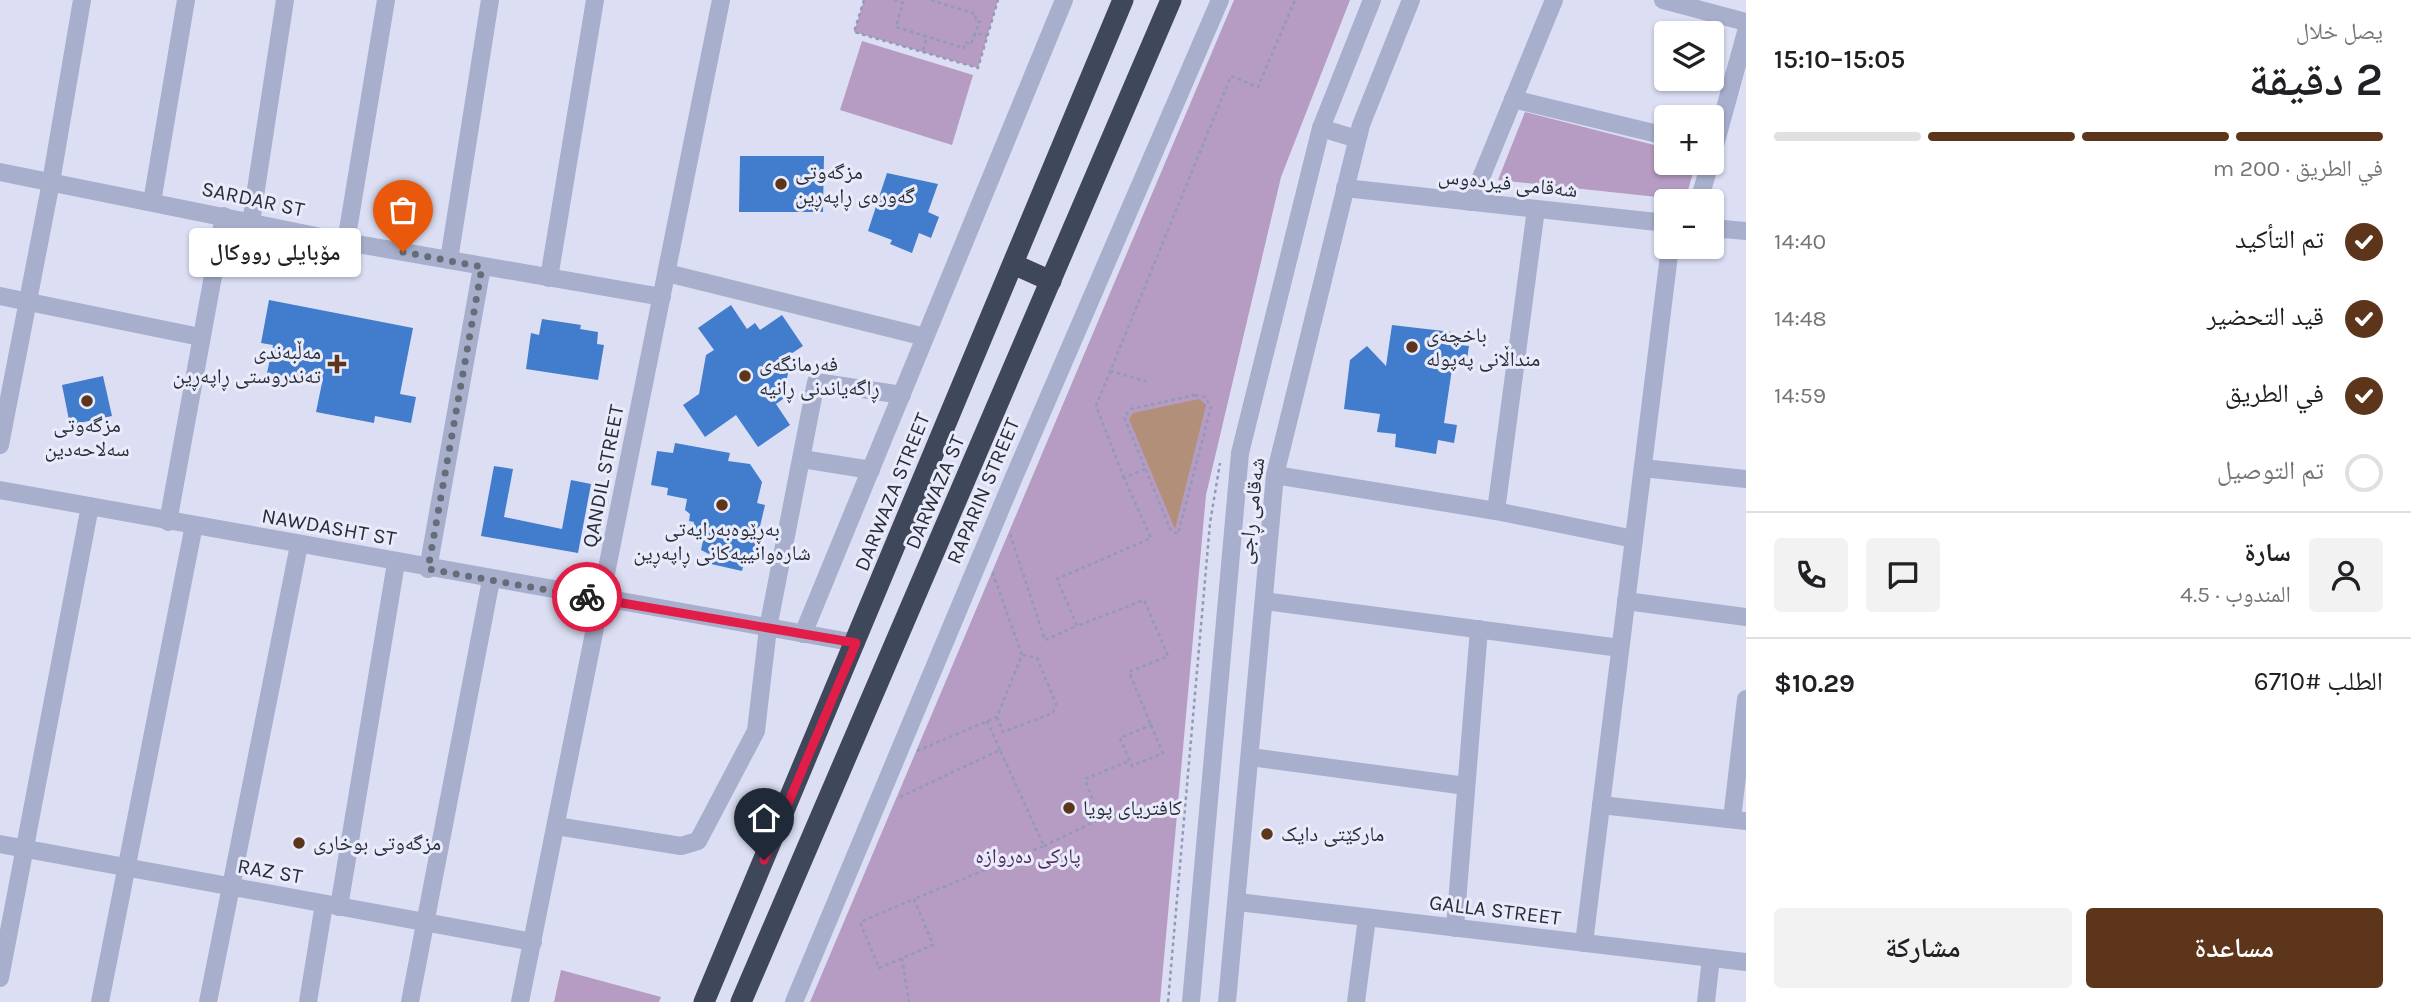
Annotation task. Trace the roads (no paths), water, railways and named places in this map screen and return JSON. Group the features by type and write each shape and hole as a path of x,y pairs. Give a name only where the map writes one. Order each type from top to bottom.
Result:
{"highway":[{"name":"DARWAZA STREET","path":"704,1002 1123,0"},
{"name":"DARWAZA ST","path":"741,1002 1171,0"},
{"path":"1013,264 1051,281"}],"street":[{"path":"0,445 51,182 82,0"},
{"path":"152,202 186,0"},
{"path":"251,222 285,0"},
{"path":"346,243 386,0"},
{"path":"449,260 490,0"},
{"path":"549,278 595,0"},
{"name":"QANDIL STREET","path":"520,1002 721,0"},
{"path":"803,634 1064,0"},
{"name":"RAPARIN STREET","path":"794,1002 1008,489 1220,0"},
{"name":"شەقامی ڕاجی","path":"1191,1002 1240,453 1321,128 1372,0"},
{"name":"شەقامی ڕاجی","path":"1227,1002 1275,475 1357,139 1411,0"},
{"path":"1471,202 1554,0"},
{"path":"1663,0 1746,22"},
{"path":"1724,110 1746,32"},
{"path":"1513,99 1654,133"},
{"path":"1321,128 1357,139"},
{"name":"SARDAR ST","path":"0,172 346,243 662,297"},
{"name":"شەقامی فیردەوس","path":"1345,188 1654,222"},
{"path":"1496,511 1536,209"},
{"path":"168,522 224,216"},
{"path":"1724,229 1746,231"},
{"path":"1584,943 1669,259"},
{"path":"428,569 482,267"},
{"path":"667,273 925,337"},
{"path":"0,296 200,337"},
{"path":"556,826 681,846 698,841 756,732 768,628 816,382 902,395"},
{"path":"802,459 871,470"},
{"path":"1643,468 1746,479"},
{"path":"1275,475 1496,511 1634,539"},
{"name":"NAWDASHT ST","path":"0,490 428,569 856,643"},
{"path":"0,978 90,506"},
{"path":"100,1002 194,526"},
{"path":"208,1002 299,545"},
{"path":"308,1002 331,905 396,563"},
{"path":"410,1002 491,580"},
{"path":"1264,601 1620,648"},
{"path":"1626,601 1746,617"},
{"path":"1455,928 1479,629"},
{"path":"1601,805 1739,820 1746,699"},
{"path":"1250,757 1466,786"},
{"name":"RAZ ST","path":"0,844 533,942"},
{"name":"GALLA STREET","path":"1238,902 1746,962"},
{"path":"1356,1002 1367,918"},
{"path":"1706,1002 1711,958"}],"place":[{"name":"مزگەوتی گەورەی ڕاپەڕین","path":"781,184"},
{"name":"مۆبایلی رووکال","path":"403,252"},
{"name":"باخچەی منداڵانی پەپولە","path":"1412,347"},
{"name":"مەڵبەندی تەندروستی ڕاپەڕین","path":"337,364"},
{"name":"فەرمانگەی ڕاگەیاندنی ڕانیە","path":"745,376"},
{"name":"مزگەوتی سەلاحەدین","path":"87,401"},
{"name":"بەڕێوەبەرایەتی شارەوانییەکانی ڕاپەڕین","path":"722,505"},
{"name":"کافتریای پویا","path":"1069,808"},
{"name":"مارکێتی دایک","path":"1267,834"},
{"name":"مزگەوتی بوخاری","path":"299,843"}],"park label":[{"name":"پارکی دەروازە","path":"1028,856"}]}
